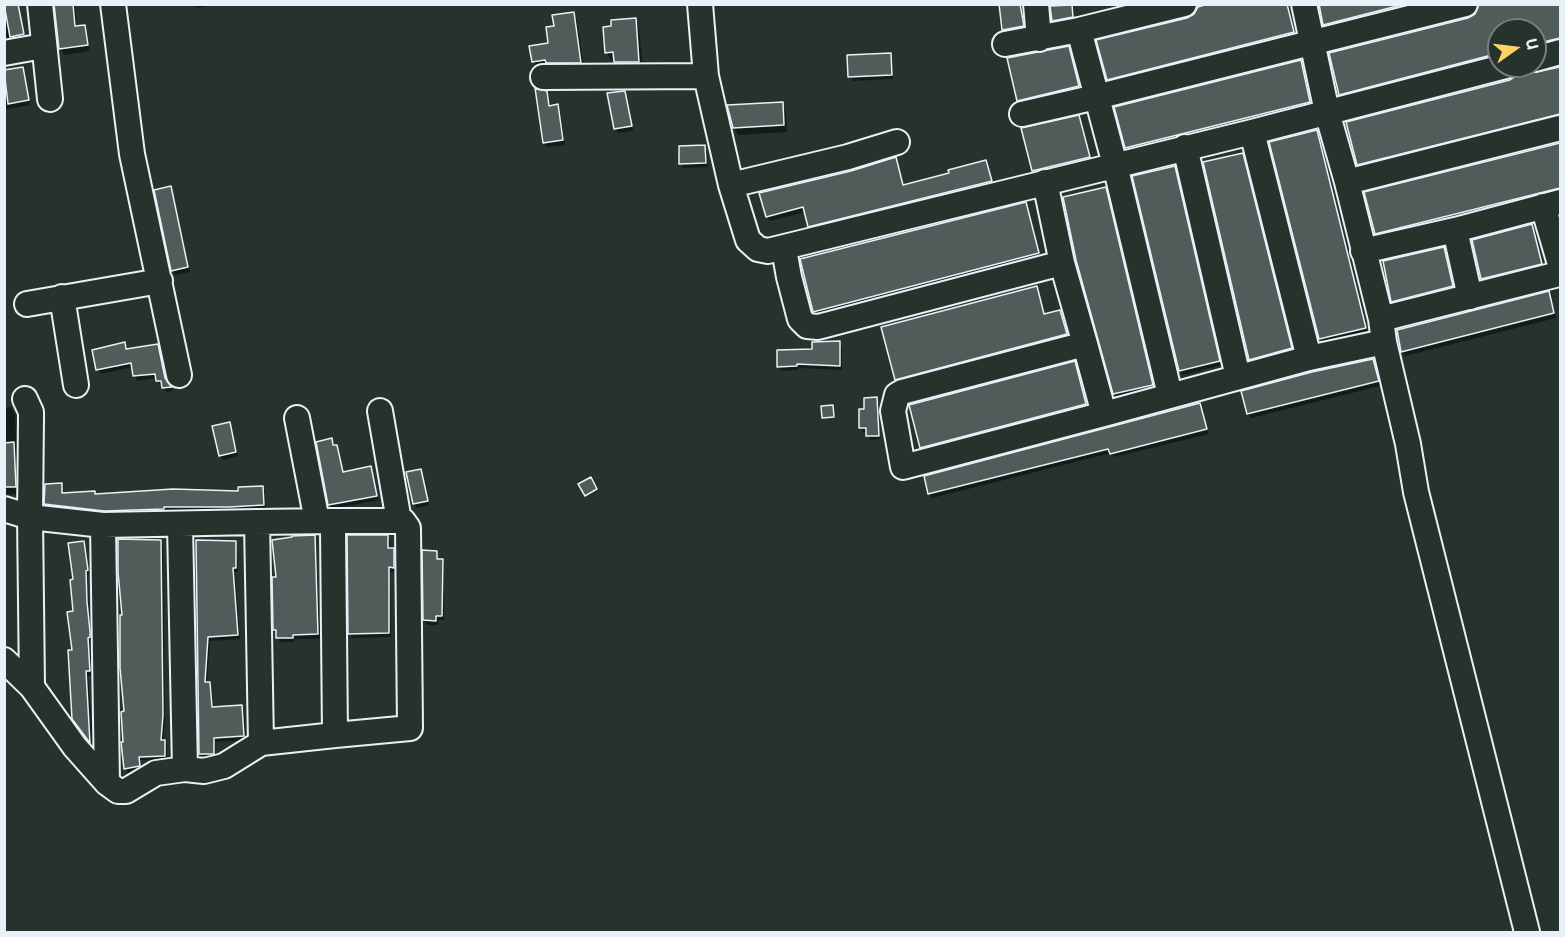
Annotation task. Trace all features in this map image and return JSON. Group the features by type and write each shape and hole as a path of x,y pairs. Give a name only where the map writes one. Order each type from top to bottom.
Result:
{"street":[{"path":"40,4 50,99"},
{"path":"113,4 132,154 179,375"},
{"path":"700,4 706,76 731,185 748,240 758,249 768,252 1252,132 1487,71"},
{"path":"1036,4 1039,39"},
{"path":"1005,44 1039,39 1184,4"},
{"path":"1304,4 1327,112 1347,182 1383,331 1412,467 1527,933"},
{"path":"1022,114 1465,4"},
{"path":"1079,30 1115,165 1170,395"},
{"path":"4,53 43,46"},
{"path":"543,77 706,76"},
{"path":"1347,182 1560,128"},
{"path":"1252,132 1309,358"},
{"path":"731,185 848,157 897,142"},
{"path":"1185,147 1239,377"},
{"path":"1045,182 1062,263 1104,414"},
{"path":"1086,344 897,395 893,411 903,467 1309,358 1470,297 1555,275 1559,271 1560,264 1552,204 1455,230 1363,251"},
{"path":"1455,230 1470,297"},
{"path":"784,249 800,319 807,326 818,327 1062,263"},
{"path":"27,304 160,281"},
{"path":"62,297 76,385"},
{"path":"25,399 32,418 30,517 32,687"},
{"path":"380,411 399,521"},
{"path":"297,418 324,521 335,735"},
{"path":"4,509 30,517 103,525 324,521 399,521 406,523 408,528 410,728 261,743 224,766 204,771 185,769 156,773 126,791 118,791 107,783 75,747 32,687 4,660"},
{"path":"257,522 261,743"},
{"path":"103,525 107,783"},
{"path":"180,525 185,769"}],"building":[{"path":"4,4 18,4 24,34 10,37"},
{"path":"54,4 73,4 75,26 85,25 88,45 59,49"},
{"path":"999,4 1020,4 1024,26 1002,30"},
{"path":"1208,4 1287,4 1294,32 1107,80 1096,40 1187,18 1194,14 1198,7"},
{"path":"1319,4 1405,4 1323,25"},
{"path":"1479,4 1560,4 1560,38 1547,41 1547,18 1487,18 1487,56 1339,95 1329,53 1468,18 1475,14"},
{"path":"1072,5 1073,17 1052,21 1050,6"},
{"path":"574,12 581,63 546,63 545,60 532,62 529,46 548,43 546,27 554,26 552,15"},
{"path":"636,18 639,62 614,62 613,52 605,53 603,27 611,26 611,20"},
{"path":"1069,46 1079,86 1017,101 1007,58"},
{"path":"891,53 892,75 848,77 847,55"},
{"path":"1301,60 1310,102 1125,148 1114,107"},
{"path":"23,67 29,100 8,104 4,70"},
{"path":"1560,67 1560,114 1357,165 1346,122 1513,78 1547,78 1547,70"},
{"path":"535,88 547,91 549,106 558,104 563,140 543,143"},
{"path":"625,91 632,126 614,129 607,93"},
{"path":"783,102 784,125 733,128 727,105"},
{"path":"1079,115 1090,157 1032,171 1021,128"},
{"path":"1317,130 1366,328 1319,339 1269,142"},
{"path":"1560,143 1560,188 1375,234 1364,192"},
{"path":"705,145 706,163 679,164 679,146"},
{"path":"1243,153 1292,348 1249,360 1203,162"},
{"path":"896,157 903,185 986,160 992,181 808,227 803,207 766,217 759,193 851,171"},
{"path":"1175,166 1220,361 1179,371 1132,176"},
{"path":"171,186 188,267 171,271 154,190"},
{"path":"1106,187 1153,385 1113,394 1076,260 1063,197"},
{"path":"1026,202 1039,253 813,312 800,259"},
{"path":"1532,224 1542,264 1481,279 1472,240"},
{"path":"1444,247 1453,286 1391,302 1383,261"},
{"path":"1037,286 1044,314 1060,310 1067,334 895,380 881,327"},
{"path":"1549,291 1554,313 1401,352 1397,330"},
{"path":"840,341 840,366 797,364 797,366 777,367 777,350 812,349 812,342"},
{"path":"125,342 126,349 158,344 165,378 172,387 162,388 161,381 156,381 155,374 133,376 131,363 96,370 92,350"},
{"path":"1373,359 1379,381 1247,414 1241,391"},
{"path":"1075,361 1086,404 920,448 909,405"},
{"path":"877,397 879,436 866,436 866,428 859,428 859,409 864,409 864,398"},
{"path":"1200,403 1207,429 1110,454 1108,449 928,494 924,476"},
{"path":"833,405 834,417 822,418 821,406"},
{"path":"230,422 236,452 219,456 212,426"},
{"path":"332,438 333,445 337,445 343,472 371,466 377,496 328,505 316,442"},
{"path":"14,442 16,487 4,487 4,443"},
{"path":"421,469 428,501 413,504 406,472"},
{"path":"591,477 597,489 585,496 578,484"},
{"path":"62,483 62,493 95,491 95,494 173,489 238,491 238,487 263,486 264,505 104,511 44,504 45,484"},
{"path":"315,535 318,634 276,638 276,630 273,630 272,577 276,577 272,540"},
{"path":"347,535 388,535 388,548 394,548 394,568 389,567 389,633 348,634"},
{"path":"118,539 161,540 163,715 161,740 165,740 165,756 139,757 140,766 124,769 121,742 123,742 121,712 124,711 120,668 120,615 122,615"},
{"path":"196,540 236,541 236,568 233,568 238,635 208,637 205,682 210,682 212,707 242,705 244,736 214,738 214,754 199,754"},
{"path":"84,541 88,570 86,571 87,602 90,631 88,638 90,671 86,671 90,743 72,719 68,650 72,650 67,612 73,611 70,580 73,579 68,543"},
{"path":"422,550 437,551 437,559 443,559 442,616 436,616 436,621 423,620"}]}
